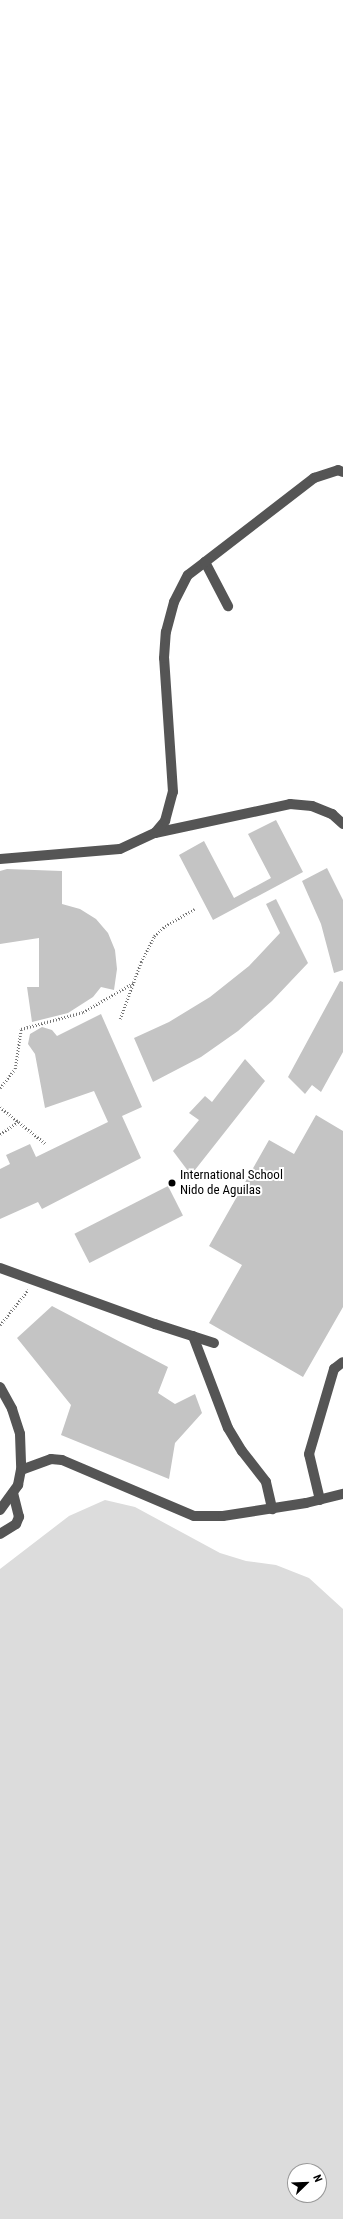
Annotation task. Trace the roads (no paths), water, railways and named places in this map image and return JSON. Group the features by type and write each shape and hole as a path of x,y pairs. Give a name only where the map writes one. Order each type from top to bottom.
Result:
{"street":[{"path":"155,833 165,821 173,792 164,658 166,632 174,602 188,575 314,478 338,470 343,472"},
{"path":"205,562 228,606"},
{"path":"0,859 120,849 155,833 290,804 312,806 332,814 343,824"},
{"path":"0,1268 214,1342"},
{"path":"193,1336 228,1428 242,1451 266,1482 272,1509"},
{"path":"320,1500 309,1454 334,1369 343,1362"},
{"path":"0,1387 12,1409 20,1434 21,1470 18,1485 0,1510"},
{"path":"21,1470 37,1462 51,1459 62,1460 194,1516 222,1516 272,1509 343,1494"},
{"path":"0,1534 16,1524 19,1518 13,1493"}],"place":[{"name":"International School Nido de Aguilas","path":"172,1183"}]}
